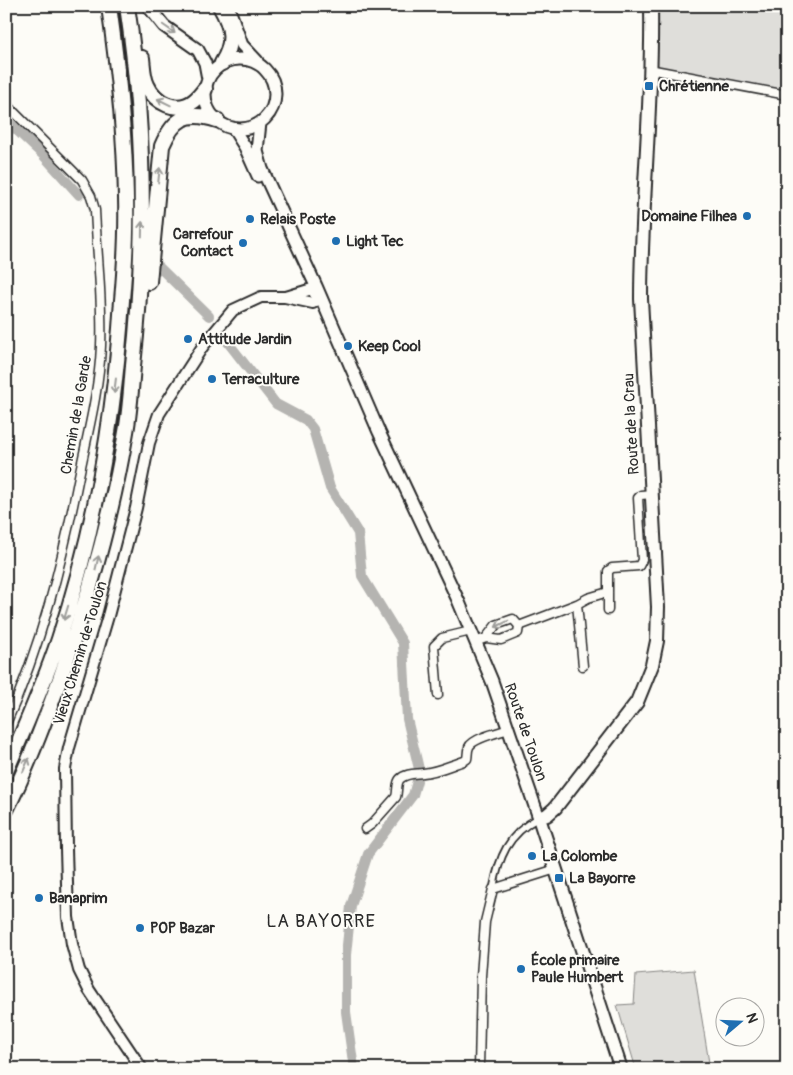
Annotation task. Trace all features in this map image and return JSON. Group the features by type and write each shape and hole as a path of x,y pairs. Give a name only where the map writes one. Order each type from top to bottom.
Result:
{"highway":[{"path":"102,6 113,91 116,135 119,243 117,310 119,352"},
{"path":"6,771 32,710 58,640 78,573 100,474 114,393 119,352 125,263 126,199 123,124 110,6"},
{"path":"126,431 137,330 142,211 140,142 127,6"},
{"path":"134,6 146,83 158,101 176,107 186,105 194,101 206,84"},
{"path":"222,63 230,45 231,35 226,7"},
{"path":"6,810 47,716 73,643 93,577 140,370 162,146 170,130 183,118 201,115 217,120"}],"main road":[{"path":"148,6 164,26 198,50 205,63 206,101 210,111 217,120 233,128 252,127 260,123 271,111 276,94 272,78 242,45 226,7"},
{"name":"Route de la Crau","path":"539,818 547,815 555,808 637,702 652,666 657,642 658,607 641,299 651,6"},
{"path":"206,84 214,70 222,63 232,59 252,60 261,65"},
{"name":"Route de Toulon","path":"260,123 257,151 262,170 314,294 329,317 372,416"},
{"name":"Route de Toulon","path":"233,128 245,148 477,637 550,848 621,1069"},
{"name":"Route de la Crau","path":"550,848 555,808"}],"street":[{"path":"650,69 787,95"},
{"name":"Chemin de la Garde","path":"6,104 82,180 91,196 94,210 101,345 98,380 90,430 59,568 32,659 6,724"},
{"name":"Vieux Chemin de Toulon","path":"142,1069 89,990 79,970 72,944 68,917 66,849 65,769 68,748 108,616 136,508 149,442 159,414 203,346 233,310 261,297 314,294"},
{"path":"608,610 608,570 639,566 642,560 638,498 652,494"},
{"path":"519,626 588,598 608,592"},
{"path":"577,604 583,666"},
{"path":"438,695 434,646 442,638 477,637 501,640 518,634 519,626 513,619 477,637"},
{"path":"365,829 372,824 396,797 399,780 402,777 415,773 424,773 464,761 467,759 468,748 476,740 509,729"},
{"path":"479,1069 480,976 485,922 496,873 507,847 517,832 539,818"},
{"path":"493,889 556,870"}],"shaded area":[{"path":"655,6 787,6 787,91 656,67"},
{"path":"694,970 710,1069 636,1069 617,1005 634,1004 636,975"}],"waterway":[{"path":"6,120 42,154 79,195"},
{"path":"158,266 209,316"},
{"path":"226,340 276,404 306,420 313,429 330,488 358,533 362,576 403,643 407,719 419,769"},
{"path":"354,1069 346,1012 346,955 351,906 368,854 413,795 417,781"}],"place":[{"name":"Chrétienne","path":"649,86"},
{"name":"Domaine Filhea","path":"747,216"},
{"name":"Relais Poste","path":"250,219"},
{"name":"Light Tec","path":"336,241"},
{"name":"Carrefour Contact","path":"243,243"},
{"name":"Attitude Jardin","path":"188,339"},
{"name":"Keep Cool","path":"348,346"},
{"name":"Terraculture","path":"212,379"},
{"name":"La Colombe","path":"532,856"},
{"name":"La Bayorre","path":"559,878"},
{"name":"Banaprim","path":"39,898"},
{"name":"POP Bazar","path":"140,928"},
{"name":"École primaire Paule Humbert","path":"521,969"}],"district":[{"name":"LA BAYORRE","path":"321,921"}]}
